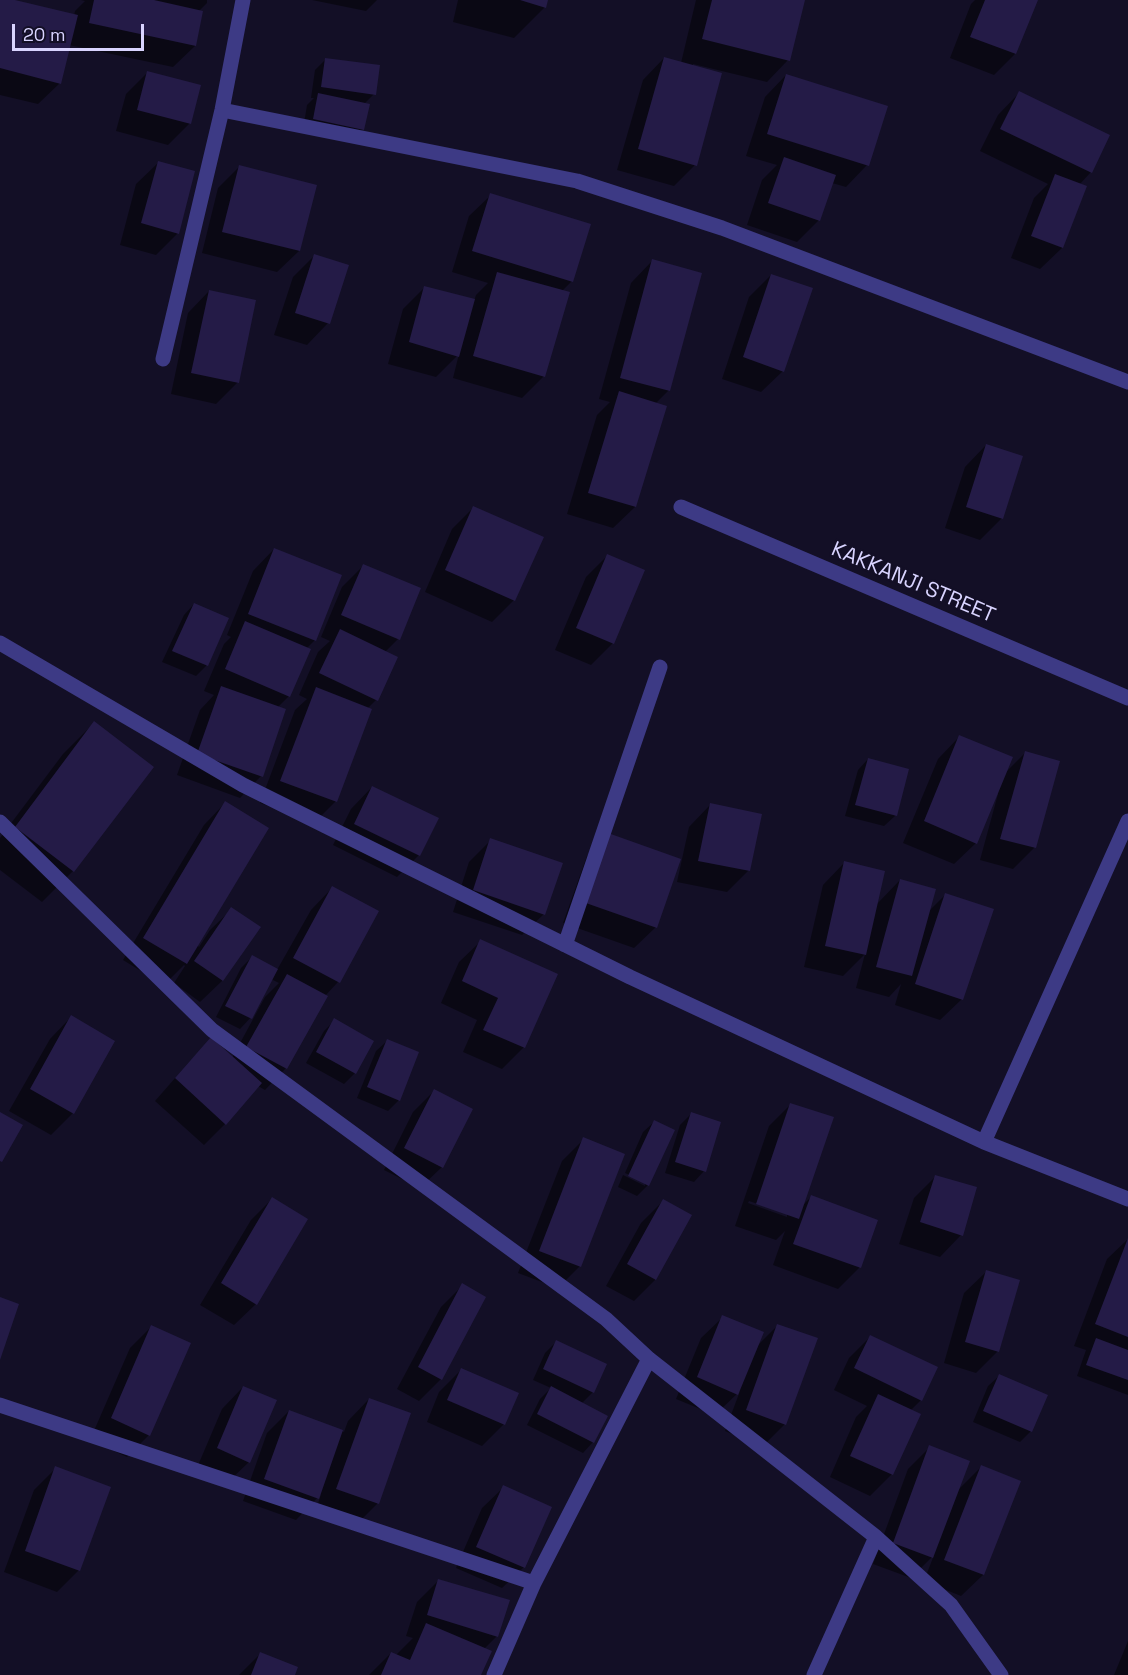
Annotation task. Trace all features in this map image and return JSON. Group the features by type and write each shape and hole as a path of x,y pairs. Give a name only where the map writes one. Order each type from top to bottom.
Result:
{"street":[{"path":"163,359 222,110 243,0"},
{"path":"222,110 576,181 722,228 1128,382"},
{"name":"KAKKANJI STREET","path":"681,507 1128,698"},
{"path":"0,643 243,785 565,945 984,1142 1128,1199"},
{"path":"565,945 660,667"},
{"path":"984,1142 1128,821"},
{"path":"0,822 212,1030 606,1319 649,1359 876,1537 951,1605 1001,1675"},
{"path":"494,1675 534,1583 649,1359"},
{"path":"0,1404 534,1583"},
{"path":"814,1675 876,1537"}],"building":[{"path":"0,0 15,0 78,15 61,84 0,68"},
{"path":"94,0 154,0 203,11 196,46 89,23"},
{"path":"520,0 548,0 546,8"},
{"path":"712,0 805,0 790,61 702,39"},
{"path":"985,0 1038,0 1016,54 970,37"},
{"path":"664,57 722,73 697,166 638,149"},
{"path":"325,58 380,65 376,95 321,87"},
{"path":"147,71 201,85 191,124 137,110"},
{"path":"786,74 888,106 869,166 767,134"},
{"path":"1019,91 1110,135 1092,173 1000,129"},
{"path":"318,93 370,104 364,130 313,119"},
{"path":"784,157 836,175 820,221 768,203"},
{"path":"158,161 195,171 179,234 141,223"},
{"path":"239,165 317,185 300,251 222,232"},
{"path":"1055,174 1087,186 1063,248 1031,236"},
{"path":"490,193 591,224 573,282 472,251"},
{"path":"314,254 349,265 330,324 295,313"},
{"path":"652,259 702,273 670,391 620,378"},
{"path":"497,272 570,292 545,377 473,356"},
{"path":"771,274 813,288 784,372 743,357"},
{"path":"424,286 475,299 459,357 409,342"},
{"path":"209,290 256,300 239,383 191,373"},
{"path":"619,391 667,406 636,507 588,493"},
{"path":"986,444 1023,456 1003,519 966,507"},
{"path":"473,506 544,537 515,601 445,570"},
{"path":"274,548 342,575 316,641 248,614"},
{"path":"607,554 645,570 614,644 576,628"},
{"path":"363,564 421,588 400,640 341,615"},
{"path":"194,603 229,618 208,666 172,651"},
{"path":"245,621 311,649 290,697 225,669"},
{"path":"340,629 398,657 378,701 319,673"},
{"path":"221,686 286,709 263,777 197,754"},
{"path":"316,687 372,709 337,802 280,781"},
{"path":"94,721 154,767 74,872 15,827"},
{"path":"959,735 1013,757 977,844 924,821"},
{"path":"1025,751 1060,761 1036,848 1000,839"},
{"path":"868,758 909,769 897,816 855,805"},
{"path":"372,786 439,818 420,856 354,824"},
{"path":"225,801 269,828 187,964 143,938"},
{"path":"710,803 762,814 750,871 698,861"},
{"path":"608,833 681,859 657,928 583,902"},
{"path":"490,838 563,863 545,915 473,890"},
{"path":"844,861 885,871 866,955 825,946"},
{"path":"900,879 936,889 912,976 876,967"},
{"path":"332,886 379,911 340,983 293,958"},
{"path":"945,893 994,909 963,1000 915,984"},
{"path":"231,907 261,927 223,981 194,961"},
{"path":"480,939 558,974 525,1048 483,1030 498,998 462,981"},
{"path":"252,955 278,969 252,1019 225,1006"},
{"path":"287,974 328,996 287,1069 246,1047"},
{"path":"71,1015 115,1041 74,1114 30,1089"},
{"path":"334,1018 374,1041 356,1074 316,1052"},
{"path":"211,1037 262,1083 226,1125 175,1078"},
{"path":"387,1039 419,1052 400,1101 367,1087"},
{"path":"434,1089 473,1109 443,1168 404,1148"},
{"path":"790,1103 834,1117 799,1219 756,1204"},
{"path":"0,1112 23,1125 2,1162 0,1161"},
{"path":"691,1112 721,1122 706,1172 675,1162"},
{"path":"654,1120 675,1130 649,1186 628,1176"},
{"path":"583,1137 625,1154 581,1267 539,1251"},
{"path":"935,1175 977,1187 963,1236 920,1222"},
{"path":"811,1195 878,1220 861,1268 793,1244"},
{"path":"272,1197 308,1219 257,1305 221,1283"},
{"path":"663,1199 692,1215 656,1280 627,1264"},
{"path":"1128,1238 1128,1337 1095,1324"},
{"path":"986,1270 1020,1280 999,1352 965,1342"},
{"path":"462,1283 486,1297 442,1380 418,1367"},
{"path":"0,1297 19,1304 0,1360"},
{"path":"722,1315 764,1332 738,1395 697,1377"},
{"path":"777,1324 818,1338 786,1425 746,1410"},
{"path":"151,1325 191,1343 150,1436 111,1418"},
{"path":"870,1335 938,1367 922,1401 854,1368"},
{"path":"1096,1338 1128,1350 1128,1380 1086,1365"},
{"path":"556,1340 607,1364 594,1393 543,1369"},
{"path":"461,1368 519,1393 505,1425 447,1400"},
{"path":"999,1374 1048,1395 1032,1432 983,1411"},
{"path":"243,1386 277,1400 250,1463 217,1448"},
{"path":"551,1386 608,1416 594,1443 537,1414"},
{"path":"878,1394 921,1414 893,1475 850,1456"},
{"path":"369,1398 411,1413 379,1504 336,1489"},
{"path":"289,1410 343,1430 319,1499 264,1479"},
{"path":"929,1445 970,1461 933,1558 893,1543"},
{"path":"981,1465 1021,1481 984,1575 944,1560"},
{"path":"55,1466 111,1487 80,1571 25,1551"},
{"path":"503,1485 552,1507 525,1568 476,1547"},
{"path":"438,1579 510,1600 498,1637 427,1615"},
{"path":"426,1623 492,1651 481,1675 381,1675 391,1652 410,1660"},
{"path":"260,1652 298,1667 295,1675 251,1675"}]}
